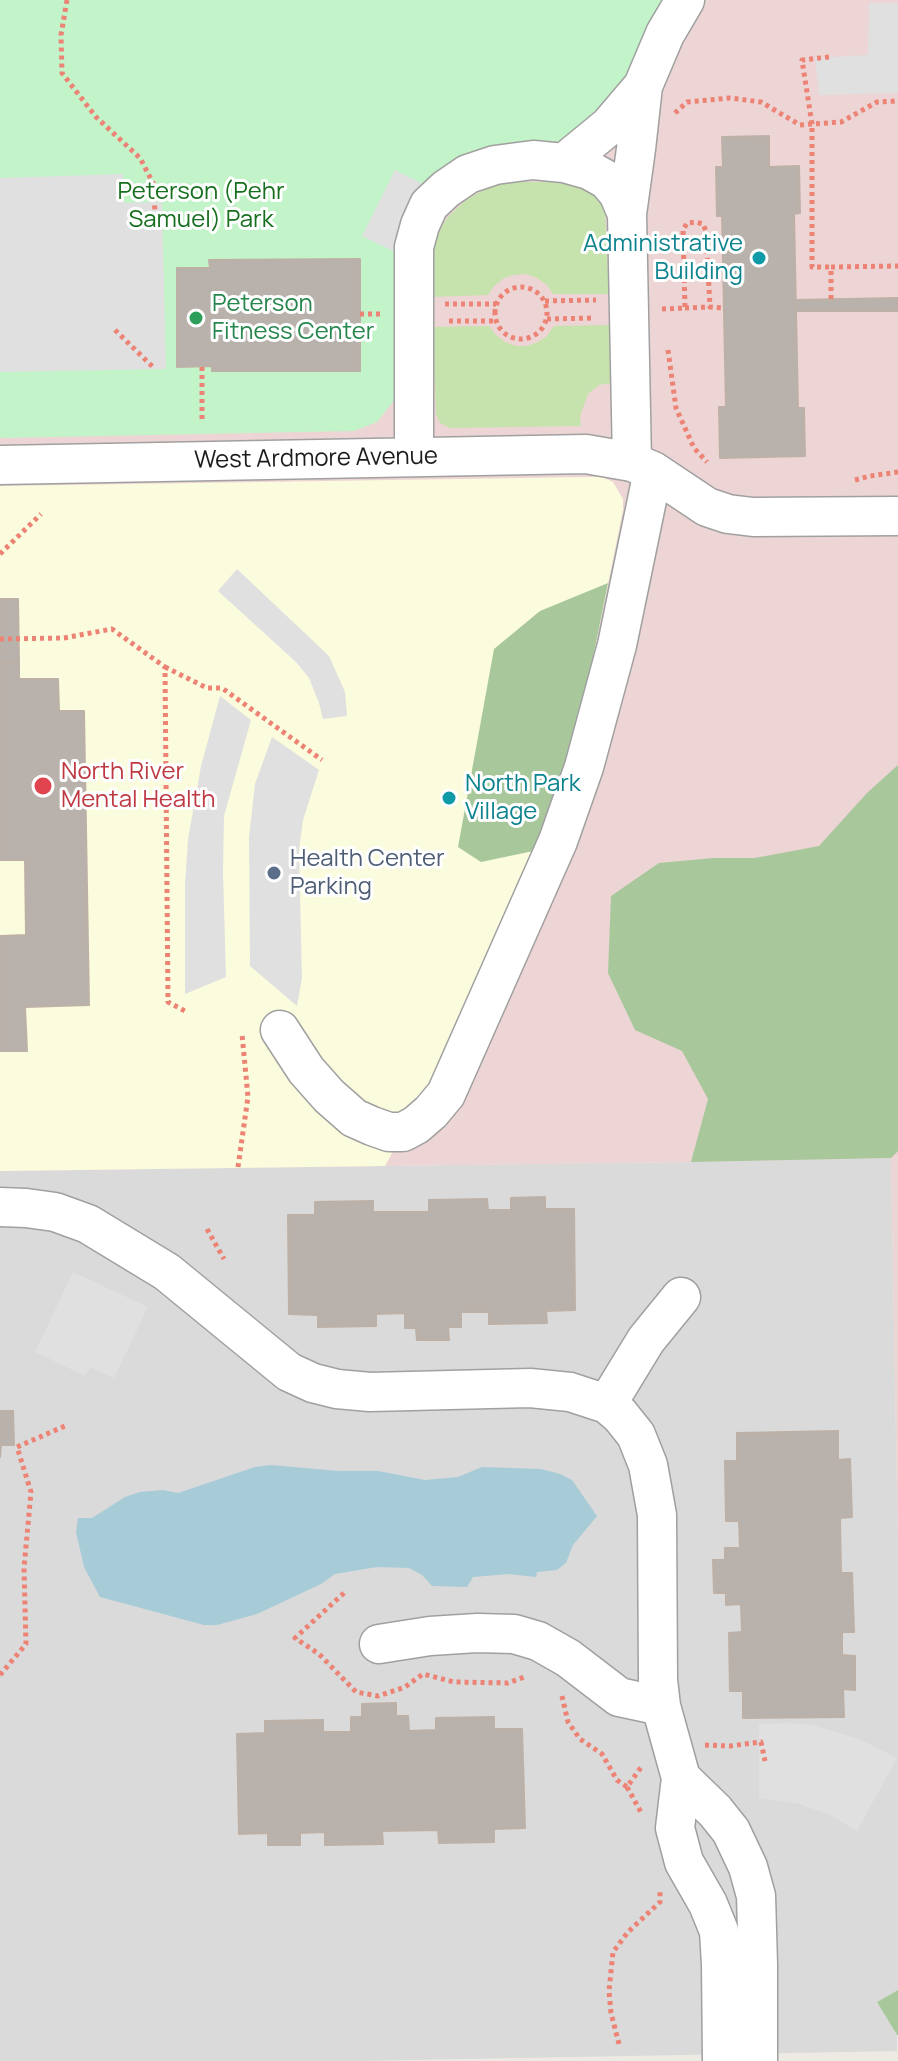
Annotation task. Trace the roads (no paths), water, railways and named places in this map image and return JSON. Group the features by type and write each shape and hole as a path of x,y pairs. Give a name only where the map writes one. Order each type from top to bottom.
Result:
{"lane":[{"path":"280,1030 306,1070 354,1118 389,1132 403,1132 416,1125 446,1094 558,841 584,767 617,645 642,467 629,309 627,214 643,86 665,34 685,0"},
{"path":"564,163 609,126 643,86"},
{"path":"414,457 414,247 429,205 468,174 495,165 533,160 564,163 589,170 607,180 618,193 627,214"},
{"name":"West Ardmore Avenue","path":"0,465 586,454 642,467"},
{"path":"642,467 707,507 728,514 753,517 898,516"},
{"path":"0,1207 55,1212 88,1224 167,1272 289,1372 313,1383 370,1392 530,1388 570,1392 607,1404 620,1415 636,1435 648,1465 657,1515 658,1680 661,1706 676,1762 675,1828 684,1862 708,1904 719,1931 740,1964 758,2061"},
{"path":"607,1404 646,1340 681,1297"},
{"path":"379,1644 446,1635 514,1634 538,1641 568,1658 619,1697 661,1706"},
{"path":"676,1762 731,1831 748,1867 756,1896 722,2061"}],"water":[{"path":"271,1465 378,1471 425,1480 458,1477 482,1467 541,1469 572,1480 597,1516 573,1545 566,1563 557,1570 537,1572 536,1577 508,1574 473,1577 467,1587 432,1586 422,1575 409,1568 377,1567 335,1574 321,1584 257,1614 217,1625 204,1625 100,1597 84,1567 76,1532 78,1518 92,1518 125,1497 140,1492 163,1490 178,1493 255,1467"}],"place":[{"name":"Administrative Building","path":"759,258"},
{"name":"Peterson Fitness Center","path":"196,318"},
{"name":"North River Mental Health","path":"43,786"},
{"name":"North Park Village","path":"449,798"},
{"name":"Health Center Parking","path":"274,873"}],"park label":[{"name":"Peterson (Pehr Samuel) Park","path":"201,206"}]}
